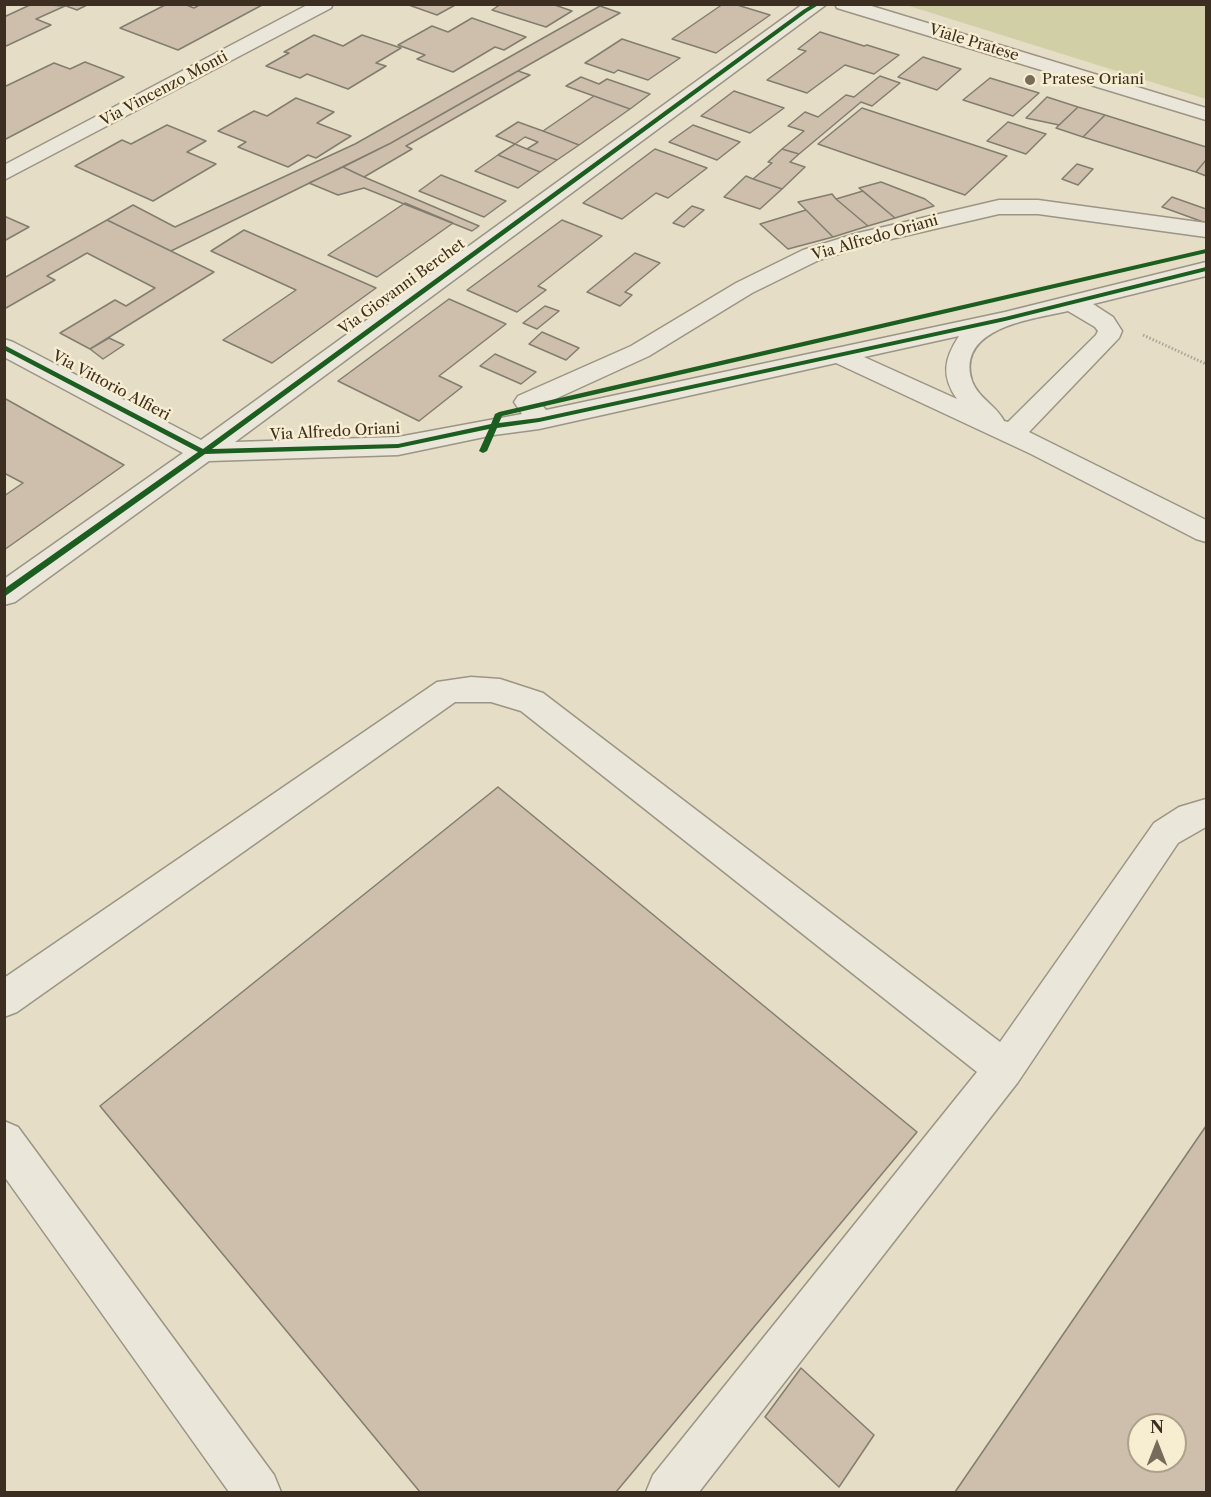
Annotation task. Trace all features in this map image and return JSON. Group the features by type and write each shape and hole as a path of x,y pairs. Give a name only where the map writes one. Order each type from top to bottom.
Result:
{"street":[{"name":"Via Vincenzo Monti","path":"4,174 324,4"},
{"name":"Via Giovanni Berchet","path":"4,594 203,452 795,18 818,4"},
{"name":"Viale Pratese","path":"844,4 1206,114"},
{"name":"Via Alfredo Oriani","path":"539,420 527,402 640,351 744,288 811,255 866,238 999,207 1038,207 1206,230"},
{"name":"Via Alfredo Oriani","path":"203,452 398,446 494,426 539,420 1005,319 1204,271"},
{"path":"1007,431 1107,338 1110,328 1097,316 1073,303"},
{"path":"1005,319 976,330 958,364 960,381 976,407 1007,431"},
{"name":"Via Vittorio Alfieri","path":"4,347 203,452"},
{"path":"836,354 1007,431 1206,532"},
{"path":"4,1000 448,691 476,687 506,692 532,702 1004,1069"},
{"path":"670,1492 1004,1069 1167,833 1191,818 1206,813"},
{"path":"4,1141 257,1492"}],"path":[{"path":"1110,328 1131,329 1206,364"}],"green space":[{"path":"906,5 1206,5 1206,99"}],"building":[{"path":"32,4 65,6 36,19 51,25 4,47 4,17"},
{"path":"61,4 89,4 77,10"},
{"path":"167,4 184,4 194,8 201,4 264,4 178,50 120,28"},
{"path":"406,4 457,4 437,15"},
{"path":"501,4 552,4 572,11 546,27 492,10"},
{"path":"723,4 734,4 770,15 716,53 672,39"},
{"path":"600,6 620,13 391,143 171,251 107,220 133,205 175,227 355,144"},
{"path":"472,18 526,37 504,50 495,47 453,72 417,59 425,55 398,45 432,26 448,32"},
{"path":"820,32 899,55 874,74 845,65 807,93 767,80 806,51 798,49"},
{"path":"314,35 343,46 362,35 401,48 376,63 386,66 348,89 307,74 300,78 266,66 289,53 284,52"},
{"path":"622,39 680,58 648,80 618,70 614,73 585,63"},
{"path":"923,57 961,69 937,90 898,77"},
{"path":"85,62 124,77 4,140 4,87 54,63 70,69"},
{"path":"518,71 530,75 406,146 412,149 364,177 343,167 391,143"},
{"path":"880,76 900,83 872,106 861,102 799,154 782,149 804,131 788,126 805,112 818,117 846,95 854,97"},
{"path":"581,77 599,84 607,79 650,94 630,109 566,86"},
{"path":"990,78 1039,93 1013,116 963,100"},
{"path":"734,91 784,108 750,133 701,116"},
{"path":"594,96 630,109 579,145 543,131"},
{"path":"1047,97 1078,107 1059,125 1026,118"},
{"path":"296,98 334,112 317,123 351,136 316,158 308,155 288,167 238,147 246,142 218,131 254,111 267,116"},
{"path":"1078,107 1105,115 1083,137 1056,128"},
{"path":"862,108 1007,156 965,195 818,144"},
{"path":"1105,115 1206,147 1206,160 1196,172 1083,137"},
{"path":"518,122 579,145 557,160 527,149 538,142 525,137 515,144 496,136"},
{"path":"1008,122 1046,134 1026,154 987,141"},
{"path":"167,125 206,141 187,152 216,164 153,201 75,166 122,140 131,144"},
{"path":"693,125 740,142 717,160 669,142"},
{"path":"515,144 557,160 540,172 498,155"},
{"path":"655,149 707,168 668,198 656,193 622,219 583,203"},
{"path":"782,149 799,154 790,162 805,167 782,189 753,179 772,163 768,162"},
{"path":"498,155 540,172 518,188 475,171"},
{"path":"1206,160 1206,176 1196,172"},
{"path":"1077,164 1093,169 1078,185 1062,179"},
{"path":"343,167 479,226 472,231 364,188 338,195 309,183"},
{"path":"441,175 506,201 484,217 419,191"},
{"path":"746,176 782,189 760,209 724,197"},
{"path":"881,182 925,199 934,206 895,218 859,188"},
{"path":"863,191 895,218 868,226 836,199"},
{"path":"832,194 868,226 833,237 798,202"},
{"path":"1172,197 1206,209 1206,223 1162,207"},
{"path":"405,203 453,223 377,277 328,255"},
{"path":"692,206 704,210 684,227 673,223"},
{"path":"806,210 833,237 788,249 760,224"},
{"path":"4,216 29,227 4,241"},
{"path":"107,220 214,272 90,349 60,333 115,300 126,306 155,288 87,253 47,276 55,280 6,308 4,307 4,278"},
{"path":"562,220 602,236 538,286 546,290 517,312 467,290"},
{"path":"244,230 376,288 272,363 223,340 296,290 211,251"},
{"path":"635,253 660,263 625,292 632,295 620,306 587,292"},
{"path":"449,299 506,324 439,376 462,387 419,421 338,381"},
{"path":"545,306 559,311 537,329 523,323"},
{"path":"542,332 579,348 566,360 529,344"},
{"path":"109,338 124,345 103,359 90,349"},
{"path":"495,354 536,372 521,384 480,366"},
{"path":"4,398 124,465 4,550 4,496 23,483 4,473"},
{"path":"498,787 917,1132 616,1492 420,1492 100,1106"},
{"path":"1206,1126 1206,1492 955,1492"},
{"path":"801,1368 874,1435 839,1487 765,1417"}],"cycle path":[{"path":"4,594 203,452 805,11 818,4"},
{"path":"483,451 499,414 1206,251"},
{"path":"4,347 203,452 398,446 494,426 539,420 1005,319 1206,269"}],"place":[{"name":"Pratese Oriani","path":"1030,80"}]}
